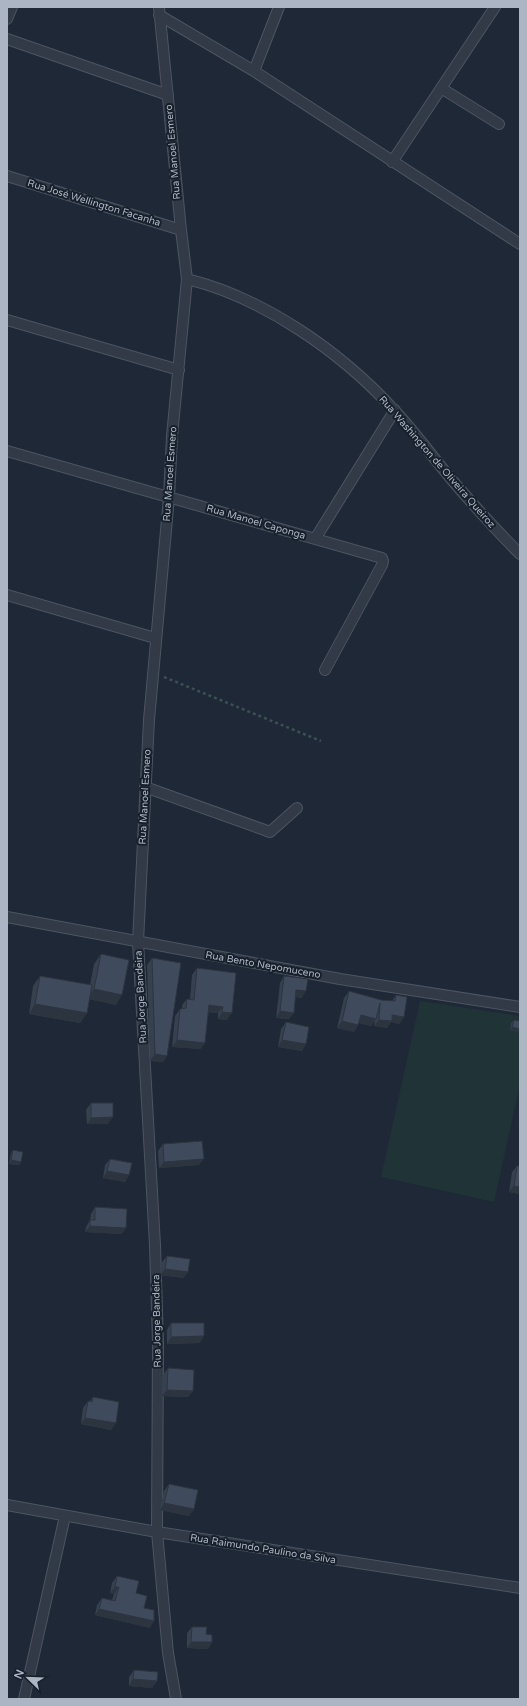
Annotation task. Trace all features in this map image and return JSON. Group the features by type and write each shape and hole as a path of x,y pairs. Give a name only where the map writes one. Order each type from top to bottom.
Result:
{"street":[{"path":"7,19 12,7"},
{"path":"254,71 279,7"},
{"path":"392,162 495,7"},
{"path":"159,11 520,244"},
{"name":"Rua Manoel Esmero","path":"138,942 155,638 169,497 172,436 187,278 180,230 159,11"},
{"path":"7,39 168,95"},
{"path":"441,88 499,124"},
{"name":"Rua José Wellington Facanha","path":"7,176 180,230"},
{"name":"Rua Washington de Oliveira Queiroz","path":"187,278 209,284 234,294 310,337 348,366 395,410 458,487 520,554"},
{"path":"7,320 179,370"},
{"path":"315,539 395,410"},
{"name":"Rua Manoel Caponga","path":"7,451 379,556 383,561 325,670"},
{"path":"7,595 155,638"},
{"path":"146,787 270,832 297,808"},
{"name":"Rua Bento Nepomuceno","path":"7,917 340,979 520,1007"},
{"name":"Rua Jorge Bandeira","path":"138,942 155,1245 158,1343 156,1532 168,1653 176,1699"},
{"name":"Rua Raimundo Paulino da Silva","path":"7,1505 156,1532 520,1588"},
{"path":"24,1699 65,1516"}],"path":[{"path":"159,676 322,742"}],"green space":[{"path":"420,1001 520,1016 520,1084 494,1202 381,1177"}],"building":[{"path":"101,954 129,960 122,995 94,989"},
{"path":"152,958 181,963 167,1056 155,1054"},
{"path":"197,968 236,973 232,1013 222,1012 223,1007 209,1005 205,1043 177,1040 180,1009 186,1008 187,999 194,1000"},
{"path":"40,976 92,985 87,1013 35,1004"},
{"path":"284,976 308,979 306,991 296,990 294,1013 280,1011"},
{"path":"349,991 381,1000 395,1001 396,995 407,997 404,1017 392,1015 392,1021 379,1020 380,1003 376,1019 361,1015 358,1025 342,1021"},
{"path":"514,1020 520,1021 520,1029 512,1027"},
{"path":"286,1022 309,1027 306,1044 282,1040"},
{"path":"91,1103 113,1103 113,1117 91,1118"},
{"path":"202,1141 204,1159 164,1162 163,1144"},
{"path":"13,1150 23,1152 21,1162 11,1160"},
{"path":"110,1159 132,1163 129,1175 107,1171"},
{"path":"517,1166 520,1166 520,1187 514,1186"},
{"path":"95,1207 127,1209 126,1228 90,1226 90,1220 95,1220"},
{"path":"167,1256 190,1259 188,1272 165,1269"},
{"path":"171,1323 204,1323 204,1336 171,1337"},
{"path":"168,1368 194,1370 193,1391 167,1390"},
{"path":"93,1397 119,1402 116,1423 85,1418 88,1401 92,1402"},
{"path":"169,1484 198,1490 194,1509 164,1503"},
{"path":"117,1576 139,1581 136,1593 147,1596 144,1608 154,1610 154,1621 99,1609 102,1598 115,1601 119,1587 115,1587"},
{"path":"192,1627 207,1627 206,1634 212,1635 212,1642 191,1642"},
{"path":"134,1670 158,1672 157,1681 133,1679"}]}
